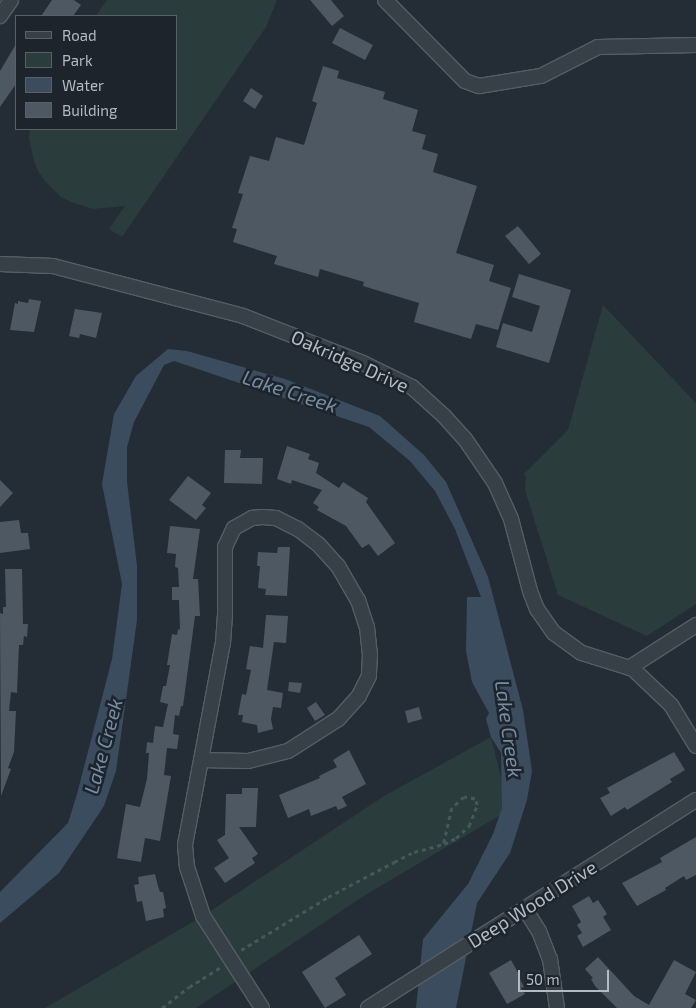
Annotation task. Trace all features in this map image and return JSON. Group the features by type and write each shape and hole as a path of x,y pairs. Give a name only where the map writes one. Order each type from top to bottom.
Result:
{"street":[{"path":"0,16 11,0"},
{"path":"385,0 465,81 479,86 541,76 598,47 696,45"},
{"name":"Oakridge Drive","path":"0,264 53,266 243,316 363,363 412,387 444,416 466,440 495,483 511,519 530,591 548,626 574,649 629,668 659,692 671,705 696,746"},
{"path":"201,760 248,761 288,751 338,720 358,696 369,676 370,654 366,627 358,600 349,582 338,566 318,544 298,529 276,518 262,517 240,524 229,536 225,547 223,643 185,845 187,868 203,916 262,1008"},
{"path":"629,668 696,625"},
{"name":"Deep Wood Drive","path":"368,1008 696,800"},
{"path":"525,909 539,931 550,959 557,1008"}],"path":[{"path":"241,950 328,897 394,862 414,852 444,844 456,838 469,826 477,805 475,799 464,797 452,808 444,844"},
{"path":"162,1008 189,987 223,965"}],"green space":[{"path":"107,0 277,0 266,27 122,237 109,229 125,206 93,209 61,197 38,171 29,138 30,130 178,130 178,15 97,15"},
{"path":"603,305 696,403 696,604 647,636 558,595 525,490 526,476 524,474 568,430"},
{"path":"491,737 509,810 362,897 196,1008 45,1008 203,916 384,796"}],"water":[{"name":"Lake Creek","path":"168,349 187,351 285,379 380,416 424,455 446,482 488,577 523,710 532,771 527,800 510,853 477,903 456,1008 416,1008 423,939 468,884 493,834 502,808 501,753 491,737 486,719 489,713 472,682 466,651 467,597 481,597 455,529 435,491 410,461 369,427 174,361 164,365 134,422 127,447 127,482 137,566 137,620 116,771 104,806 59,873 0,923 0,892 68,823 77,794 112,659 122,584 102,484 114,414 136,376"}],"building":[{"path":"52,0 74,0 81,5 74,15 42,15"},
{"path":"310,0 331,0 344,16 332,26"},
{"path":"340,28 373,45 365,60 332,43"},
{"path":"15,46 15,85 0,107 0,71"},
{"path":"323,66 339,71 337,78 385,92 383,99 418,110 412,131 426,135 422,149 438,154 433,172 477,186 456,253 494,265 489,281 511,288 498,330 476,324 471,339 414,322 419,303 363,286 364,282 320,269 318,277 274,264 277,256 233,242 237,229 232,228 243,194 238,193 250,156 269,161 276,137 304,145 317,103 312,101"},
{"path":"251,88 263,96 255,109 243,101"},
{"path":"518,226 541,254 529,264 505,236"},
{"path":"519,274 571,290 549,363 496,347 503,323 532,332 540,306 512,297"},
{"path":"29,299 41,301 34,332 10,330 15,303 18,304 18,301 28,303"},
{"path":"75,309 102,313 96,338 80,334 79,338 69,336"},
{"path":"287,446 310,454 308,459 319,463 316,473 339,488 343,482 368,498 366,502 395,543 378,556 369,544 362,548 346,526 317,510 319,507 313,503 322,490 292,480 291,484 277,479"},
{"path":"225,450 241,450 240,458 263,458 262,484 224,483"},
{"path":"188,476 211,493 202,505 206,508 196,520 169,500"},
{"path":"0,480 13,493 0,507"},
{"path":"19,520 21,533 28,533 30,549 0,553 0,522"},
{"path":"170,526 200,529 193,579 198,579 200,616 195,616 183,706 181,706 179,716 175,715 173,734 179,735 177,749 167,748 164,775 171,776 160,841 145,838 141,862 117,858 126,804 140,807 147,779 149,753 146,753 147,742 153,743 155,726 163,727 168,704 160,702 163,686 166,686 170,665 167,665 172,634 177,635 178,629 180,630 179,600 172,600 172,587 179,587 178,568 175,567 176,554 167,553"},
{"path":"278,547 290,547 287,596 265,595 266,589 258,588 260,566 257,566 258,552 277,553"},
{"path":"5,569 22,569 23,624 28,624 27,637 24,636 23,645 19,645 17,693 11,692 9,711 16,711 14,752 8,768 11,769 1,796 0,613 3,614 3,607 6,607"},
{"path":"266,615 288,616 286,643 274,642 267,690 283,693 281,708 273,707 271,719 273,729 258,733 257,725 242,722 243,715 238,715 242,694 246,695 251,670 246,669 250,646 263,648"},
{"path":"289,682 302,683 300,693 288,691"},
{"path":"316,702 325,715 315,721 307,708"},
{"path":"419,707 422,719 408,723 405,711"},
{"path":"349,750 366,784 342,797 347,806 338,810 336,806 311,816 309,809 288,818 279,795 320,778 319,776 337,767 333,760"},
{"path":"674,752 685,770 670,779 672,782 627,810 625,807 611,816 600,798 610,793 607,788"},
{"path":"242,788 258,788 256,827 239,827 258,854 252,858 255,863 225,883 214,868 229,858 217,840 225,835 226,794 242,794"},
{"path":"696,837 696,875 686,880 684,876 665,888 666,890 637,906 622,883 662,862 660,858"},
{"path":"155,874 160,892 163,892 166,908 163,909 164,917 146,921 142,901 137,902 134,885 139,884 138,877"},
{"path":"589,896 593,903 598,900 607,914 603,917 611,930 583,947 577,936 582,933 577,925 581,922 572,906"},
{"path":"359,935 372,954 335,978 346,995 325,1008 302,972"},
{"path":"598,957 634,996 649,1005 674,960 696,972 685,994 696,1000 691,1008 617,1008 595,986 591,979 593,978 585,969"},
{"path":"511,960 520,976 524,987 521,988 525,994 507,1004 489,973"}]}
